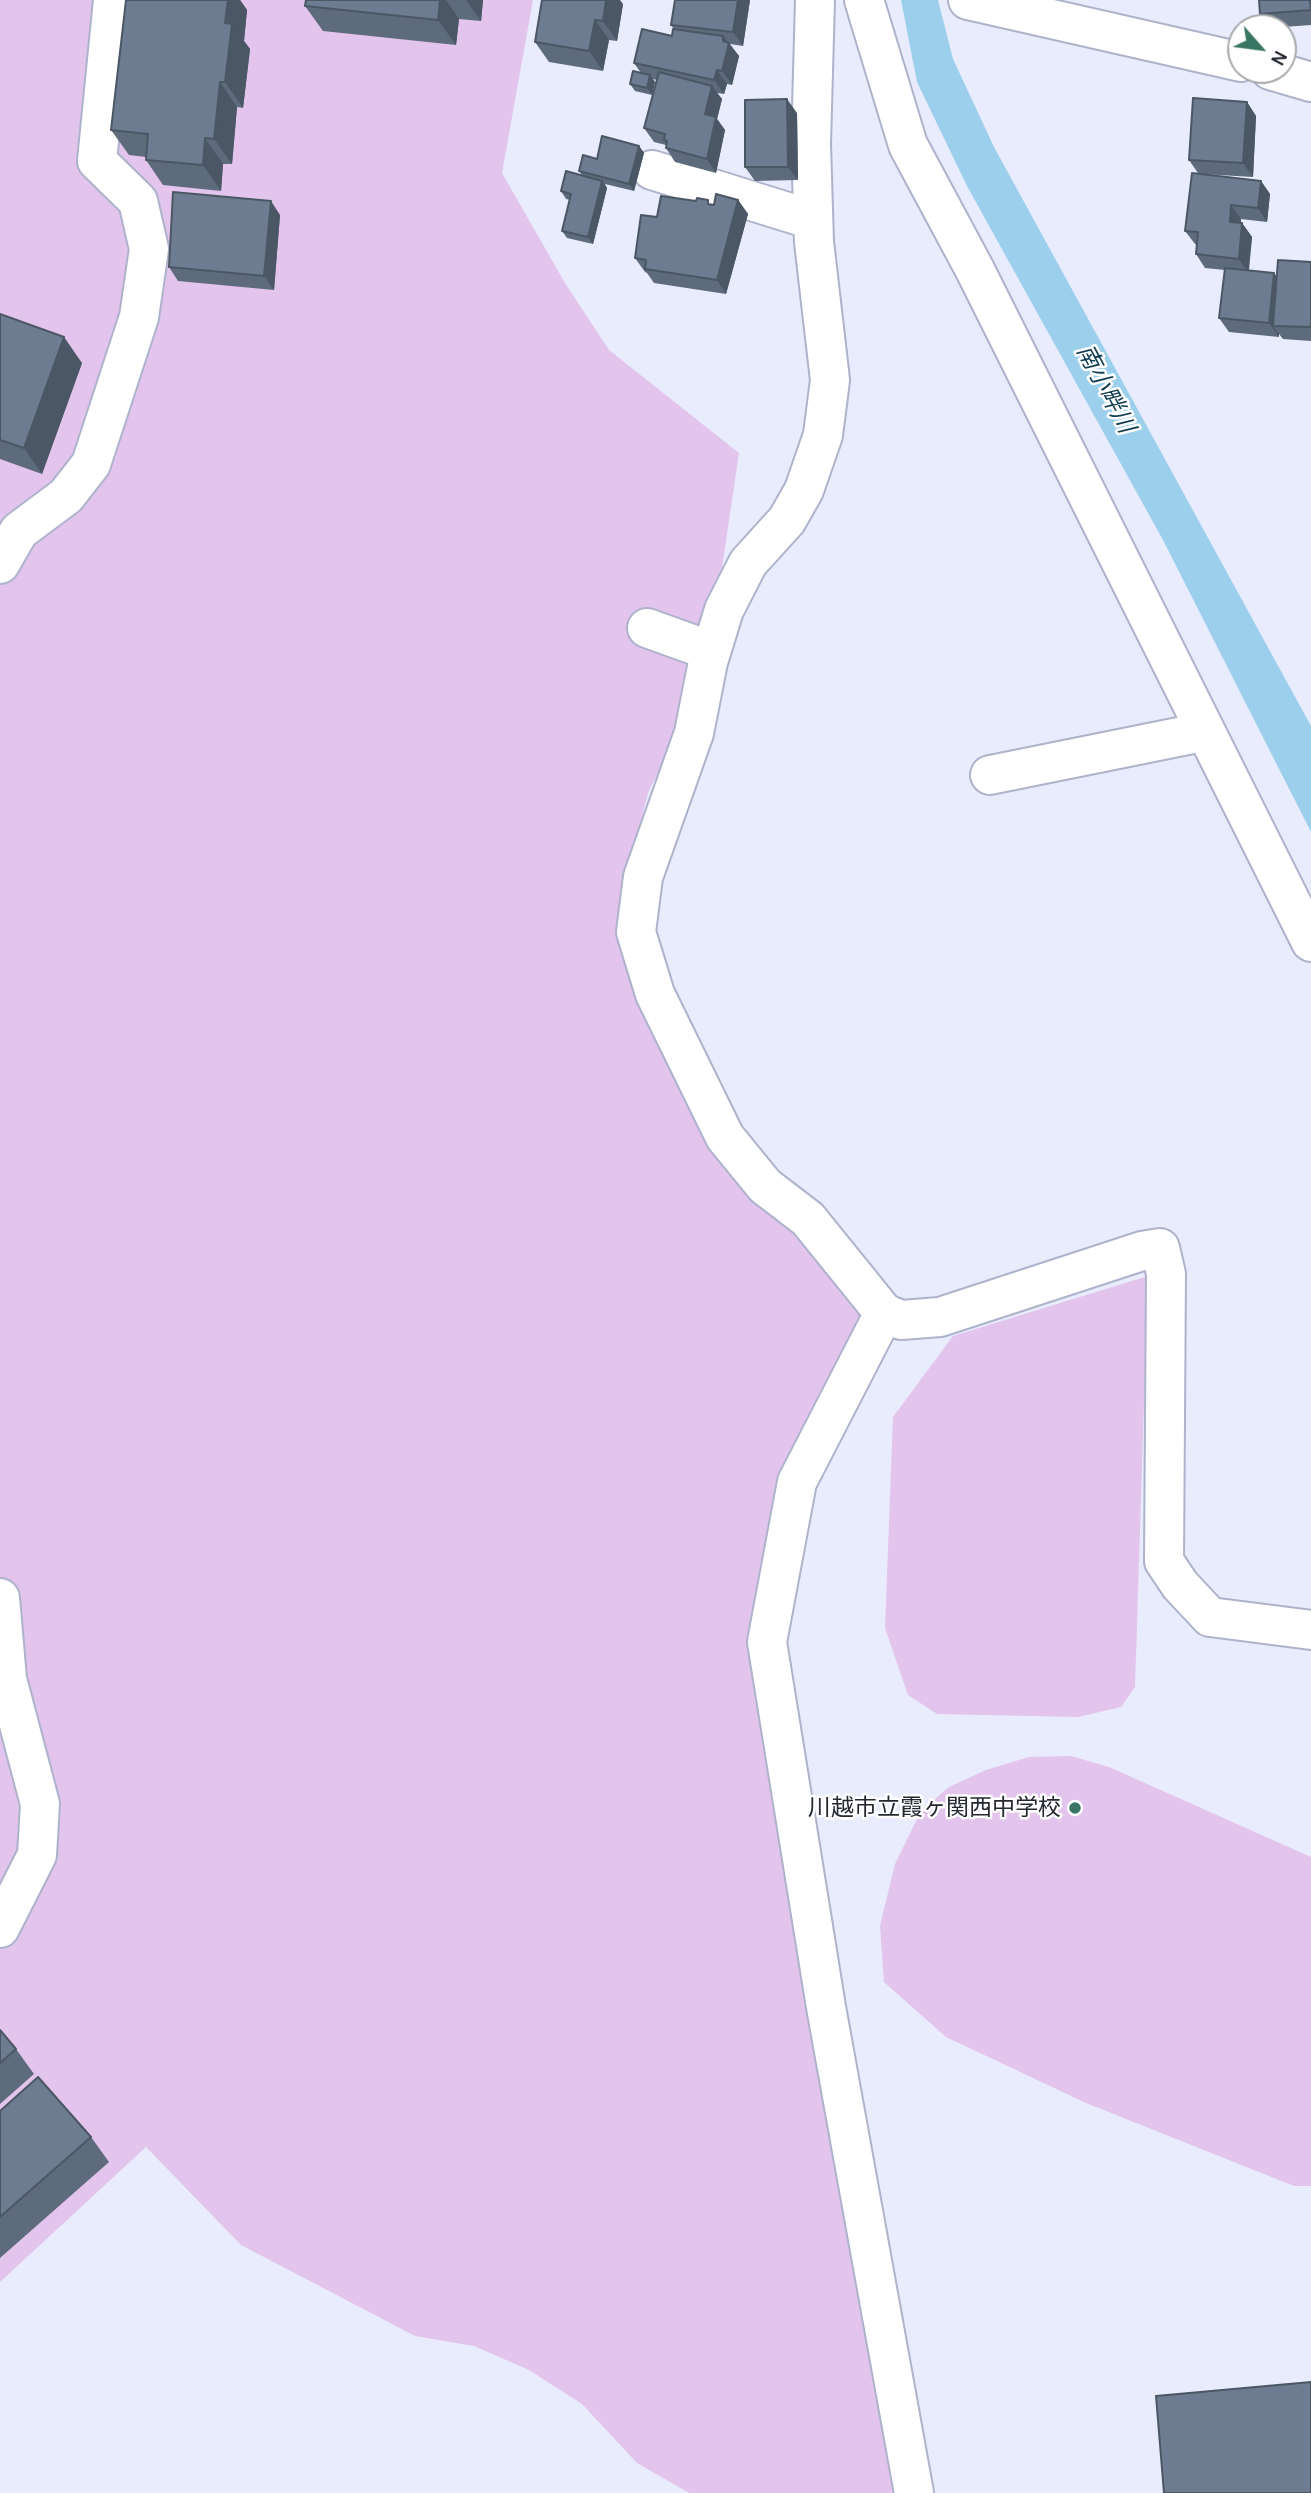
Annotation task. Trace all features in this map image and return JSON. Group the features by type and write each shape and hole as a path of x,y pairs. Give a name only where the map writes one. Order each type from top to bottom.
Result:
{"street":[{"path":"0,564 19,531 66,496 92,464 139,317 149,249 138,201 97,161 113,0"},
{"path":"815,0 811,144 813,220 817,286 830,380 824,435 804,490 787,520 748,563 724,610 711,652 694,733 643,877 636,932 655,994 725,1137 765,1186 808,1219 884,1313 901,1320 940,1317 1142,1251 1160,1248 1166,1274 1164,1561 1180,1585 1210,1617 1311,1630"},
{"path":"864,0 908,145 1090,499 1203,732 1311,942"},
{"path":"968,0 1227,59"},
{"path":"652,170 813,220"},
{"path":"647,628 711,652"},
{"path":"990,775 1203,732"},
{"path":"884,1313 797,1482 767,1642 825,2007 915,2493"},
{"path":"0,1598 7,1679 40,1804 37,1855 0,1928"}],"shaded area":[{"path":"0,0 533,0 502,173 565,283 609,350 739,453 720,581 679,730 648,793 618,913 652,1014 726,1169 811,1246 865,1308 784,1467 750,1626 788,1885 897,2493 689,2493 637,2463 582,2404 529,2370 474,2346 415,2336 241,2245 146,2147 0,2282"},
{"path":"1148,1276 1135,1687 1121,1707 1078,1717 937,1714 908,1695 885,1628 893,1417 953,1336"},
{"path":"1071,1756 1109,1767 1311,1857 1311,2186 1294,2186 1086,2103 946,2037 884,1982 880,1926 895,1864 921,1811 949,1787 986,1770 1029,1757"}],"water":[{"name":"南小畔川","path":"901,0 938,0 953,59 994,147 1311,726 1311,832 1163,540 967,186 917,82"}],"building":[{"path":"126,0 228,0 225,23 232,24 225,82 220,82 214,139 205,138 203,165 146,160 148,134 111,130"},
{"path":"306,0 440,0 438,20 305,6"},
{"path":"542,0 606,0 603,21 595,20 589,51 535,42"},
{"path":"675,0 738,0 733,32 671,25"},
{"path":"1259,0 1310,0 1311,10 1260,14"},
{"path":"642,29 672,36 673,29 723,36 723,41 729,43 722,71 717,70 714,80 634,63"},
{"path":"633,71 650,75 647,88 630,84"},
{"path":"659,72 712,86 705,114 716,117 707,159 666,148 665,134 644,128"},
{"path":"1193,98 1247,102 1243,163 1189,160"},
{"path":"787,99 788,167 745,167 745,100"},
{"path":"602,136 639,146 629,184 579,171 583,155 597,159"},
{"path":"566,171 602,181 588,237 562,231 571,194 561,191"},
{"path":"1192,173 1261,181 1258,208 1231,205 1230,222 1242,223 1239,259 1196,254 1198,232 1185,231"},
{"path":"173,192 271,201 264,276 169,267"},
{"path":"716,194 738,200 717,280 645,269 646,260 635,258 641,215 657,217 661,196 696,201 697,198 708,200 708,204 714,205"},
{"path":"1278,260 1311,262 1311,327 1273,326"},
{"path":"1225,268 1274,273 1269,323 1219,318"},
{"path":"0,314 64,337 24,448 0,440"},
{"path":"0,2030 16,2049 0,2063"},
{"path":"38,2077 91,2137 0,2217 0,2111"},
{"path":"1311,2382 1311,2493 1164,2493 1156,2396"}],"place":[{"name":"川越市立霞ヶ関西中学校","path":"1075,1808"}]}
